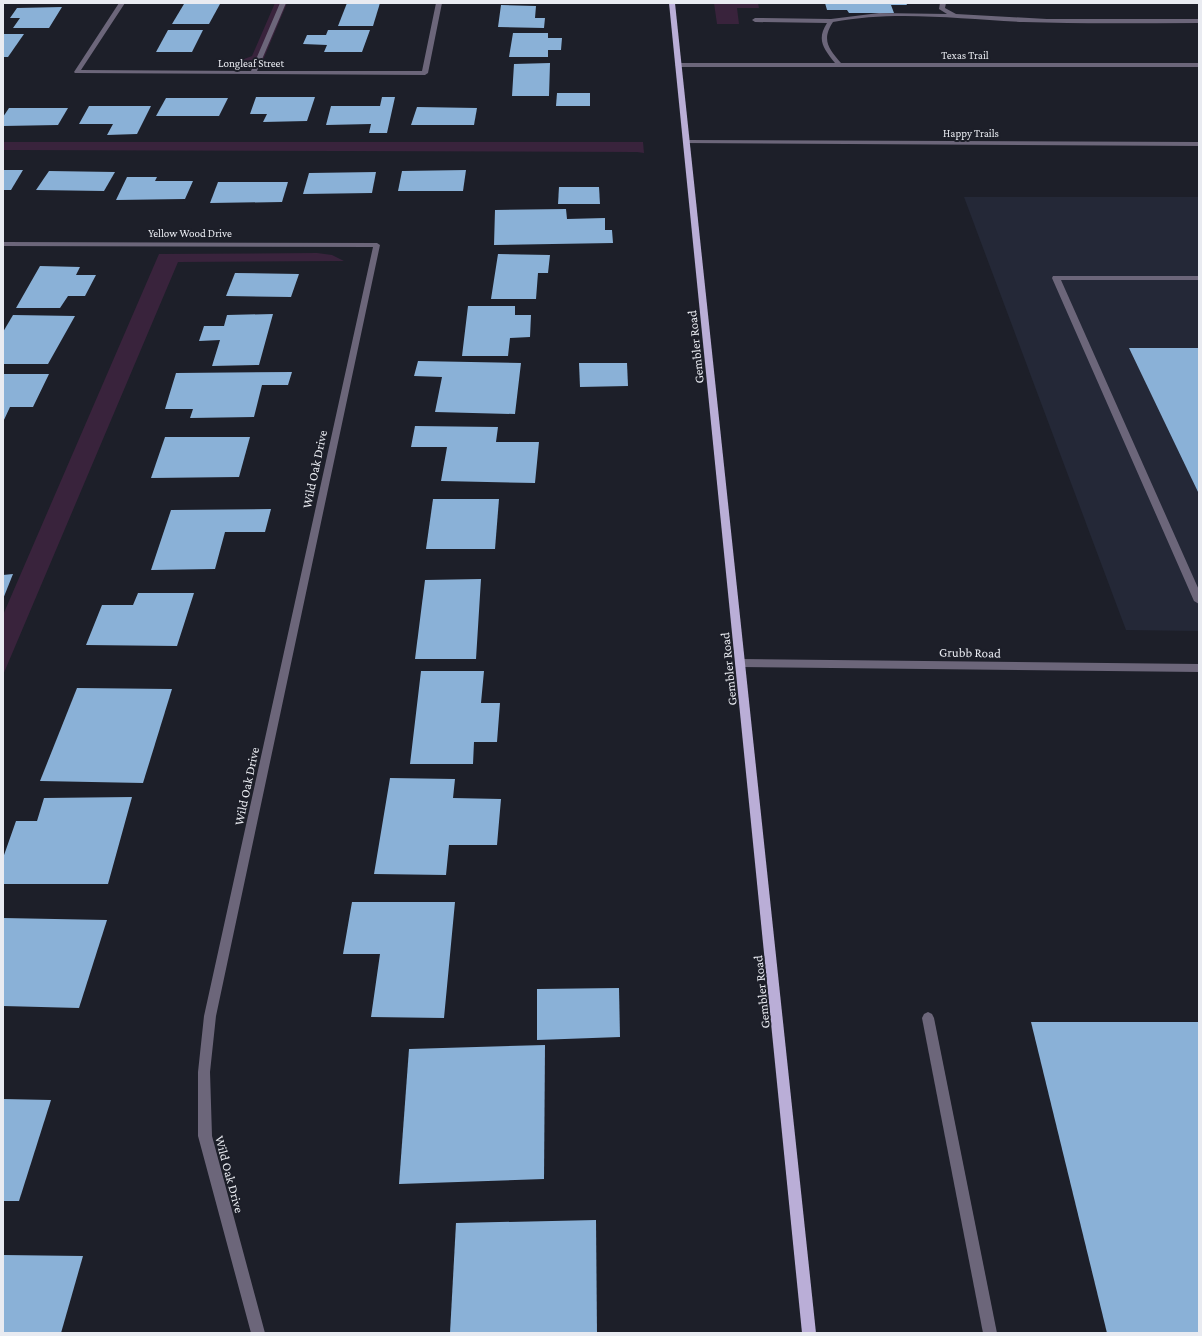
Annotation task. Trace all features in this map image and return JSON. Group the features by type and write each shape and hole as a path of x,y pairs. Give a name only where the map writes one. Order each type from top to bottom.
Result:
{"main road":[{"name":"Gembler Road","path":"672,3 809,1333"}],"street":[{"name":"Longleaf Street","path":"122,3 77,72 425,73 439,3"},
{"path":"253,73 282,3"},
{"path":"943,3 942,9 955,16"},
{"path":"756,20 831,20 849,16 928,14 1025,20 1199,21"},
{"path":"831,20 823,33 824,44 839,65"},
{"name":"Texas Trail","path":"678,65 1199,65"},
{"name":"Happy Trails","path":"686,142 1199,144"},
{"name":"Yellow Wood Drive","path":"3,244 377,245"},
{"name":"Wild Oak Drive","path":"258,1333 205,1136 204,1072 210,1016 377,245"},
{"path":"1199,278 1056,278 1199,602"},
{"name":"Grubb Road","path":"740,663 1199,668"},
{"path":"928,1018 990,1333"}],"shaded area":[{"path":"275,3 287,3 263,60 265,62 239,61 252,56"},
{"path":"714,3 758,3 759,8 737,8 739,24 717,24"},
{"path":"3,142 643,142 644,153 3,150"},
{"path":"964,197 1199,197 1199,631 1126,630"},
{"path":"317,253 332,255 344,261 178,262 3,675 3,615 159,254"}],"building":[{"path":"347,3 380,3 373,26 338,26"},
{"path":"825,3 906,3 907,5 891,5 894,13 849,13 847,10 827,10"},
{"path":"184,4 220,4 209,24 172,24"},
{"path":"501,5 536,6 535,18 545,18 544,28 498,27"},
{"path":"62,7 49,28 13,28 20,18 10,18 17,8"},
{"path":"168,30 203,30 192,52 156,52"},
{"path":"328,30 370,30 362,52 324,52 327,45 303,44 307,35 326,35"},
{"path":"513,33 548,33 548,38 562,38 561,50 548,50 548,57 509,57"},
{"path":"3,34 24,34 8,57 3,57"},
{"path":"550,63 549,96 512,96 514,64"},
{"path":"557,93 590,93 590,106 556,106"},
{"path":"256,97 315,97 307,121 263,122 267,114 250,114"},
{"path":"382,97 395,97 387,133 369,133 371,124 326,125 331,106 380,106"},
{"path":"166,98 228,98 219,116 156,116"},
{"path":"89,106 151,106 137,134 107,135 113,124 79,124"},
{"path":"417,107 477,108 474,125 411,125"},
{"path":"9,108 68,108 58,125 3,126 3,117"},
{"path":"3,170 23,170 11,190 3,190"},
{"path":"466,170 463,191 398,191 402,171"},
{"path":"49,171 115,172 104,191 36,190"},
{"path":"376,172 372,193 303,194 309,173"},
{"path":"127,177 157,177 155,181 193,181 185,199 116,200"},
{"path":"218,182 288,182 282,202 210,203"},
{"path":"559,187 599,187 600,204 558,204"},
{"path":"566,209 567,219 605,218 605,230 612,230 613,243 494,245 495,210"},
{"path":"498,254 550,255 548,273 538,273 536,299 491,299"},
{"path":"40,266 80,267 76,275 96,275 85,296 68,296 60,308 16,308"},
{"path":"235,273 299,274 291,297 226,296"},
{"path":"468,306 515,306 515,315 531,315 530,337 510,338 508,356 462,356"},
{"path":"273,314 259,365 212,366 220,340 199,341 204,326 224,326 227,315"},
{"path":"13,315 75,316 48,364 3,364 3,332"},
{"path":"1129,348 1199,348 1199,494"},
{"path":"418,361 521,363 515,414 435,412 442,377 414,376"},
{"path":"579,363 627,363 628,386 580,387"},
{"path":"292,372 288,385 262,385 254,417 190,418 193,409 165,409 176,373"},
{"path":"3,374 49,374 33,407 10,407 3,422"},
{"path":"415,426 498,427 496,442 539,442 535,483 441,481 447,447 411,447"},
{"path":"165,437 250,437 239,477 151,478"},
{"path":"433,499 499,499 495,549 426,549"},
{"path":"271,509 265,532 225,532 215,569 151,570 171,510"},
{"path":"13,574 3,599 3,575"},
{"path":"481,579 476,659 415,659 425,580"},
{"path":"138,593 194,593 177,646 86,645 102,605 133,605"},
{"path":"421,671 484,671 481,703 500,703 497,742 474,742 473,764 410,764"},
{"path":"77,688 172,689 143,783 40,781"},
{"path":"390,778 455,779 453,798 501,799 497,845 449,845 446,875 374,874"},
{"path":"132,797 108,884 3,884 3,858 16,821 37,821 44,798"},
{"path":"352,902 455,902 444,1018 371,1017 380,954 343,954"},
{"path":"3,918 107,920 79,1008 3,1006"},
{"path":"619,988 620,1037 537,1040 537,989"},
{"path":"1031,1022 1199,1022 1199,1333 1107,1333"},
{"path":"545,1045 544,1179 399,1184 409,1049"},
{"path":"3,1099 51,1100 19,1201 3,1201"},
{"path":"596,1220 597,1333 450,1333 456,1223"},
{"path":"3,1255 83,1256 61,1333 3,1333"}]}
